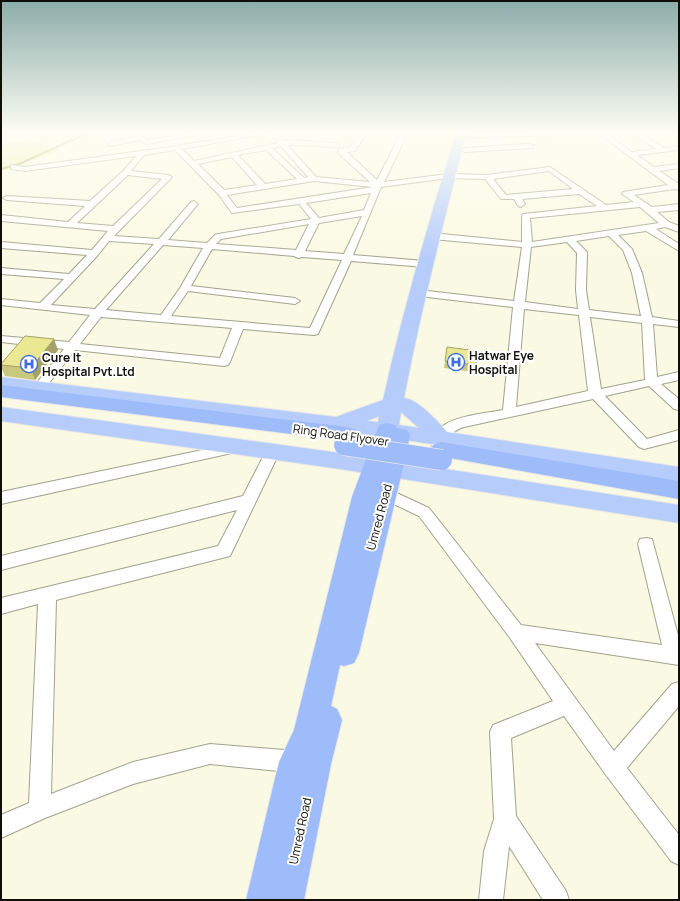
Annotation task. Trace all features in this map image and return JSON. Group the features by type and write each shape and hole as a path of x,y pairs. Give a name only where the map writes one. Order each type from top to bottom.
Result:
{"highway":[{"name":"Ring Road Flyover","path":"1,391 343,434 679,500"},
{"name":"Ring Road Flyover","path":"1,402 343,434"},
{"name":"Umred Road","path":"285,900 305,763 385,476 396,417"},
{"name":"Ring Road Flyover","path":"439,452 679,490"},
{"path":"265,900 305,763"}],"main road":[{"name":"Umred Road","path":"396,417 435,236 452,176"},
{"path":"422,294 420,280 424,264 435,236"},
{"path":"1,383 343,434 396,417 433,429 439,452"},
{"path":"1,414 244,446 385,476 439,452 679,475"},
{"path":"396,417 439,452 679,514"}],"street":[{"path":"70,225 124,175"},
{"path":"43,307 96,253 107,238 168,177 147,175"},
{"path":"205,175 222,193 235,211 452,176 487,177 502,175"},
{"path":"253,175 264,187"},
{"path":"297,175 303,181"},
{"path":"310,175 314,179"},
{"path":"366,175 378,187"},
{"path":"1,302 98,314 314,332 384,175"},
{"path":"559,175 605,208"},
{"path":"659,175 678,187"},
{"path":"487,177 504,198 581,191"},
{"path":"222,193 314,179 378,187"},
{"path":"678,187 626,194 642,204 666,224 679,230"},
{"path":"509,412 519,305 527,245 526,216 520,201 516,197"},
{"path":"7,198 91,204"},
{"path":"300,200 316,220"},
{"path":"39,388 98,314 194,204"},
{"path":"526,216 642,204"},
{"path":"650,210 679,207"},
{"path":"164,319 185,288 209,246 218,237 368,212"},
{"path":"1,218 116,229"},
{"path":"298,255 316,220"},
{"path":"435,236 527,245 612,234 666,224"},
{"path":"648,228 679,248"},
{"path":"612,234 628,249 638,273 648,320 651,382 679,406"},
{"path":"107,238 298,255 424,264"},
{"path":"570,240 582,252 581,290 595,393 644,444 679,436"},
{"path":"1,245 96,253"},
{"path":"1,270 72,277"},
{"path":"185,288 295,301"},
{"path":"422,294 679,324"},
{"path":"1,339 224,362 239,326"},
{"path":"439,452 446,430 451,426 595,393 679,376"},
{"path":"1,498 244,446"},
{"path":"1,606 224,551 273,451"},
{"path":"385,476 424,512 516,632 613,768 679,853"},
{"path":"1,563 248,501"},
{"path":"516,632 676,656 646,544"},
{"path":"40,809 47,595"},
{"path":"613,768 679,691"},
{"path":"491,900 496,851 505,819 500,732 567,705"},
{"path":"1,827 40,809 133,773 210,754 305,763"},
{"path":"505,819 557,900"}],"building":[{"path":"25,336 54,339 31,368 1,365 1,364"},
{"path":"447,347 477,351 476,365 445,361"}],"place":[{"name":"Hatwar Eye Hospital","path":"456,362"},
{"name":"Cure It Hospital Pvt.Ltd","path":"29,364"}]}
